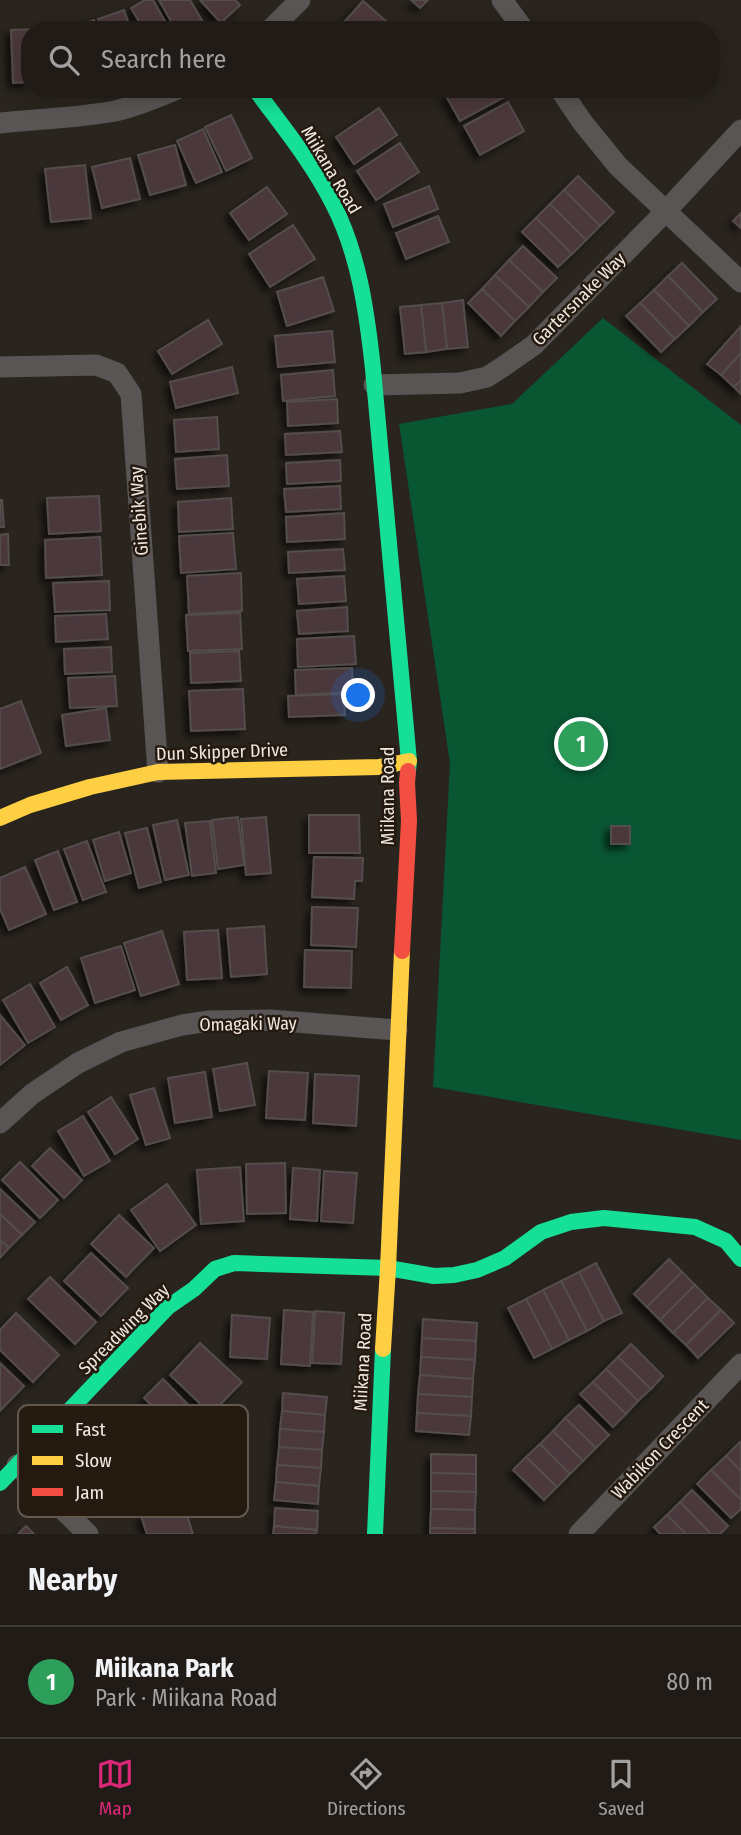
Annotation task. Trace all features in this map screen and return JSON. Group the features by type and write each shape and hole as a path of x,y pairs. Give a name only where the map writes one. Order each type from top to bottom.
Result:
{"street":[{"path":"279,21 300,0"},
{"path":"502,0 517,21"},
{"path":"0,123 115,111 154,98"},
{"name":"Miikana Road","path":"261,98 326,191 341,220 355,260 365,305 374,385 409,761 409,821 375,1534"},
{"path":"566,98 618,166 741,282"},
{"name":"Gartersnake Way","path":"374,385 460,383 486,377 534,345 666,211 741,130"},
{"name":"Ginebik Way","path":"0,366 96,365 117,373 131,394 158,772"},
{"name":"Dun Skipper Drive","path":"0,818 30,805 90,786 158,772 379,767 409,761"},
{"name":"Omagaki Way","path":"0,1123 32,1094 78,1063 121,1042 182,1026 210,1021 270,1020 397,1030"},
{"path":"388,1268 434,1276 477,1270 505,1258 541,1232 571,1222 604,1218 695,1227 726,1241 741,1259"},
{"name":"Spreadwing Way","path":"74,1405 168,1307 194,1289 215,1269 234,1263 388,1268"},
{"name":"Wabikon Crescent","path":"579,1534 741,1364"},
{"name":"Spreadwing Way","path":"0,1483 17,1465"},
{"path":"71,1517 89,1534"}],"green space":[{"path":"603,318 741,425 741,1140 433,1087 450,763 399,424 512,404"}],"building":[{"path":"145,0 153,0 165,21 139,21 131,8"},
{"path":"159,0 190,0 202,21 171,21"},
{"path":"200,0 235,0 240,5 223,21 219,21"},
{"path":"411,0 428,0 420,8"},
{"path":"363,1 386,21 345,21"},
{"path":"124,10 128,21 99,21 98,19"},
{"path":"11,30 21,30 21,83 13,83"},
{"path":"447,98 502,98 460,121"},
{"path":"508,102 524,131 480,155 464,126"},
{"path":"379,108 397,135 354,164 336,137"},
{"path":"231,115 252,158 226,171 205,127"},
{"path":"203,129 222,172 196,183 177,141"},
{"path":"400,143 419,172 376,200 357,171"},
{"path":"175,145 186,185 150,195 138,155"},
{"path":"130,158 140,199 102,208 92,167"},
{"path":"85,165 91,218 51,222 45,169"},
{"path":"578,176 614,212 600,226 564,190"},
{"path":"429,186 438,209 393,227 384,204"},
{"path":"267,187 287,214 249,240 230,213"},
{"path":"564,190 600,226 586,240 550,204"},
{"path":"550,204 586,240 572,254 536,218"},
{"path":"741,213 741,228 733,221"},
{"path":"438,216 449,242 406,259 396,233"},
{"path":"536,218 572,254 558,267 522,232"},
{"path":"293,225 315,259 270,287 249,254"},
{"path":"523,246 557,278 543,292 509,260"},
{"path":"509,260 543,292 529,307 495,275"},
{"path":"682,263 717,299 703,312 668,276"},
{"path":"495,275 529,307 515,321 482,289"},
{"path":"668,276 703,312 689,326 654,290"},
{"path":"323,277 334,311 287,326 277,292"},
{"path":"482,289 515,321 501,336 468,303"},
{"path":"654,290 689,326 675,339 640,303"},
{"path":"463,300 468,347 447,349 442,303"},
{"path":"442,303 447,349 426,352 421,305"},
{"path":"640,303 675,339 661,352 626,316"},
{"path":"421,305 426,352 405,354 400,307"},
{"path":"208,320 222,344 172,374 158,351"},
{"path":"741,326 741,353 721,375 707,364"},
{"path":"332,331 335,362 278,367 275,336"},
{"path":"741,353 741,380 734,387 721,375"},
{"path":"232,367 238,393 176,408 170,382"},
{"path":"333,370 335,396 283,401 281,375"},
{"path":"741,380 741,394 734,387"},
{"path":"337,399 338,423 288,426 287,402"},
{"path":"217,417 219,449 176,452 174,420"},
{"path":"340,431 342,452 286,455 285,434"},
{"path":"227,455 229,486 177,489 175,459"},
{"path":"340,460 341,481 287,484 286,463"},
{"path":"340,486 341,509 286,512 284,489"},
{"path":"99,496 101,531 49,534 47,498"},
{"path":"231,498 233,529 179,532 178,502"},
{"path":"2,500 4,527 0,527"},
{"path":"344,513 345,539 287,542 286,517"},
{"path":"233,533 236,569 181,573 179,536"},
{"path":"8,534 9,565 0,565 0,535"},
{"path":"100,537 102,575 46,578 45,540"},
{"path":"343,549 345,570 289,573 288,552"},
{"path":"241,573 242,611 189,614 187,576"},
{"path":"344,576 346,601 299,604 297,579"},
{"path":"109,581 110,610 55,612 53,583"},
{"path":"347,607 348,631 299,634 297,611"},
{"path":"240,613 242,649 188,651 186,615"},
{"path":"106,614 108,639 56,642 55,616"},
{"path":"354,636 356,664 298,667 297,639"},
{"path":"111,647 112,672 65,674 64,649"},
{"path":"239,651 241,681 191,683 190,653"},
{"path":"352,668 353,692 296,695 295,670"},
{"path":"115,676 117,706 70,708 68,678"},
{"path":"243,689 245,729 191,731 189,691"},
{"path":"344,694 345,715 289,717 288,696"},
{"path":"21,701 41,753 0,769 0,709"},
{"path":"106,708 110,740 66,746 62,715"},
{"path":"309,815 359,815 360,853 309,853"},
{"path":"238,817 244,865 218,869 212,820"},
{"path":"266,817 271,873 246,875 241,819"},
{"path":"177,820 189,875 165,880 153,825"},
{"path":"210,821 216,873 192,876 185,823"},
{"path":"611,826 630,826 630,844 611,844"},
{"path":"147,828 161,882 139,888 125,833"},
{"path":"119,832 131,873 105,881 93,840"},
{"path":"87,841 106,892 83,900 64,849"},
{"path":"58,851 77,902 54,910 35,860"},
{"path":"314,857 363,858 362,881 355,881 354,899 312,897"},
{"path":"25,867 46,914 9,930 0,909 0,878"},
{"path":"312,907 358,908 356,947 311,945"},
{"path":"264,926 267,974 231,977 227,929"},
{"path":"218,930 222,978 187,980 184,932"},
{"path":"162,931 179,984 141,996 124,943"},
{"path":"121,946 135,990 95,1003 81,958"},
{"path":"305,950 352,951 351,988 304,987"},
{"path":"67,967 88,1005 61,1020 40,983"},
{"path":"30,984 55,1027 28,1043 3,1000"},
{"path":"0,1015 25,1045 0,1065"},
{"path":"247,1063 255,1105 220,1111 213,1069"},
{"path":"269,1071 308,1073 305,1120 266,1118"},
{"path":"205,1072 212,1117 175,1123 168,1078"},
{"path":"315,1074 359,1076 356,1126 313,1123"},
{"path":"154,1088 170,1138 146,1145 130,1095"},
{"path":"111,1097 138,1139 115,1154 88,1112"},
{"path":"83,1116 110,1161 84,1176 58,1131"},
{"path":"50,1148 82,1180 64,1198 32,1166"},
{"path":"20,1162 58,1200 40,1218 2,1180"},
{"path":"285,1163 286,1213 247,1214 246,1164"},
{"path":"240,1167 244,1221 201,1224 197,1170"},
{"path":"293,1168 320,1170 317,1221 290,1219"},
{"path":"324,1171 357,1173 353,1223 321,1221"},
{"path":"167,1184 196,1225 160,1251 131,1210"},
{"path":"0,1189 35,1222 22,1235 0,1214"},
{"path":"0,1214 22,1235 9,1248 0,1240"},
{"path":"119,1215 154,1248 126,1277 91,1244"},
{"path":"0,1240 9,1248 0,1258"},
{"path":"91,1253 128,1288 101,1316 64,1281"},
{"path":"669,1259 682,1272 647,1307 634,1294"},
{"path":"596,1263 622,1313 604,1321 579,1272"},
{"path":"579,1272 604,1321 587,1331 561,1281"},
{"path":"682,1272 695,1285 660,1320 647,1307"},
{"path":"50,1277 96,1322 75,1344 28,1299"},
{"path":"561,1281 587,1331 569,1340 543,1290"},
{"path":"695,1285 708,1298 673,1333 660,1320"},
{"path":"543,1290 569,1340 552,1349 526,1299"},
{"path":"708,1298 721,1310 686,1345 673,1333"},
{"path":"526,1299 552,1349 534,1358 508,1308"},
{"path":"284,1310 313,1312 310,1366 281,1364"},
{"path":"721,1310 734,1323 698,1358 686,1345"},
{"path":"315,1311 344,1313 341,1364 312,1363"},
{"path":"16,1313 59,1355 33,1382 0,1350 0,1330"},
{"path":"232,1315 270,1318 267,1359 230,1357"},
{"path":"423,1319 477,1323 476,1341 422,1338"},
{"path":"422,1338 476,1341 475,1360 421,1357"},
{"path":"200,1343 242,1382 220,1405 202,1405 170,1375"},
{"path":"631,1344 663,1376 651,1389 618,1357"},
{"path":"421,1357 475,1360 473,1379 420,1375"},
{"path":"618,1357 651,1389 638,1401 606,1369"},
{"path":"0,1363 24,1386 0,1411"},
{"path":"606,1369 638,1401 626,1414 593,1382"},
{"path":"420,1375 473,1379 472,1397 418,1394"},
{"path":"163,1379 188,1405 151,1405 144,1398"},
{"path":"593,1382 626,1414 613,1427 580,1394"},
{"path":"283,1393 327,1397 325,1415 282,1411"},
{"path":"418,1394 472,1397 471,1416 417,1413"},
{"path":"579,1405 609,1435 596,1448 565,1418"},
{"path":"282,1411 325,1415 324,1432 280,1429"},
{"path":"417,1413 471,1416 469,1435 416,1431"},
{"path":"565,1418 596,1448 583,1461 553,1431"},
{"path":"280,1429 324,1432 322,1450 279,1447"},
{"path":"553,1431 583,1461 570,1474 540,1444"},
{"path":"741,1443 741,1471 726,1456"},
{"path":"540,1444 570,1474 557,1487 526,1457"},
{"path":"279,1447 322,1450 321,1468 277,1465"},
{"path":"431,1454 476,1455 476,1474 431,1473"},
{"path":"726,1456 741,1471 741,1500 711,1470"},
{"path":"526,1457 557,1487 544,1500 513,1470"},
{"path":"277,1465 321,1468 319,1486 276,1482"},
{"path":"711,1470 741,1500 741,1509 731,1518 697,1484"},
{"path":"431,1473 476,1474 476,1492 431,1491"},
{"path":"276,1482 319,1486 318,1504 274,1500"},
{"path":"692,1490 728,1526 720,1534 711,1534 680,1502"},
{"path":"431,1491 476,1492 475,1510 431,1509"},
{"path":"680,1502 711,1534 686,1534 667,1515"},
{"path":"275,1508 318,1511 317,1530 274,1526"},
{"path":"431,1509 475,1510 475,1529 430,1528"},
{"path":"667,1515 686,1534 660,1534 654,1527"},
{"path":"141,1517 188,1517 193,1534 147,1534"},
{"path":"26,1526 34,1534 18,1534"},
{"path":"274,1526 317,1530 316,1534 273,1534"},
{"path":"430,1528 475,1529 475,1534 430,1534"}],"traffic: fast":[{"path":"262,98 325,189 342,223 356,263 373,369 408,771"},
{"path":"74,1405 168,1307 194,1289 215,1269 234,1263 388,1268 434,1276 454,1275 477,1270 505,1258 541,1232 571,1222 604,1218 695,1227 726,1241 741,1259"},
{"path":"375,1534 383,1349"},
{"path":"0,1483 18,1464"}],"traffic: slow":[{"path":"0,818 30,805 90,787 158,772 379,767 409,761"},
{"path":"383,1349 402,951"}],"traffic: jam":[{"path":"402,951 409,821 408,771"}],"place":[{"name":"Miikana Park","path":"581,744"}]}
